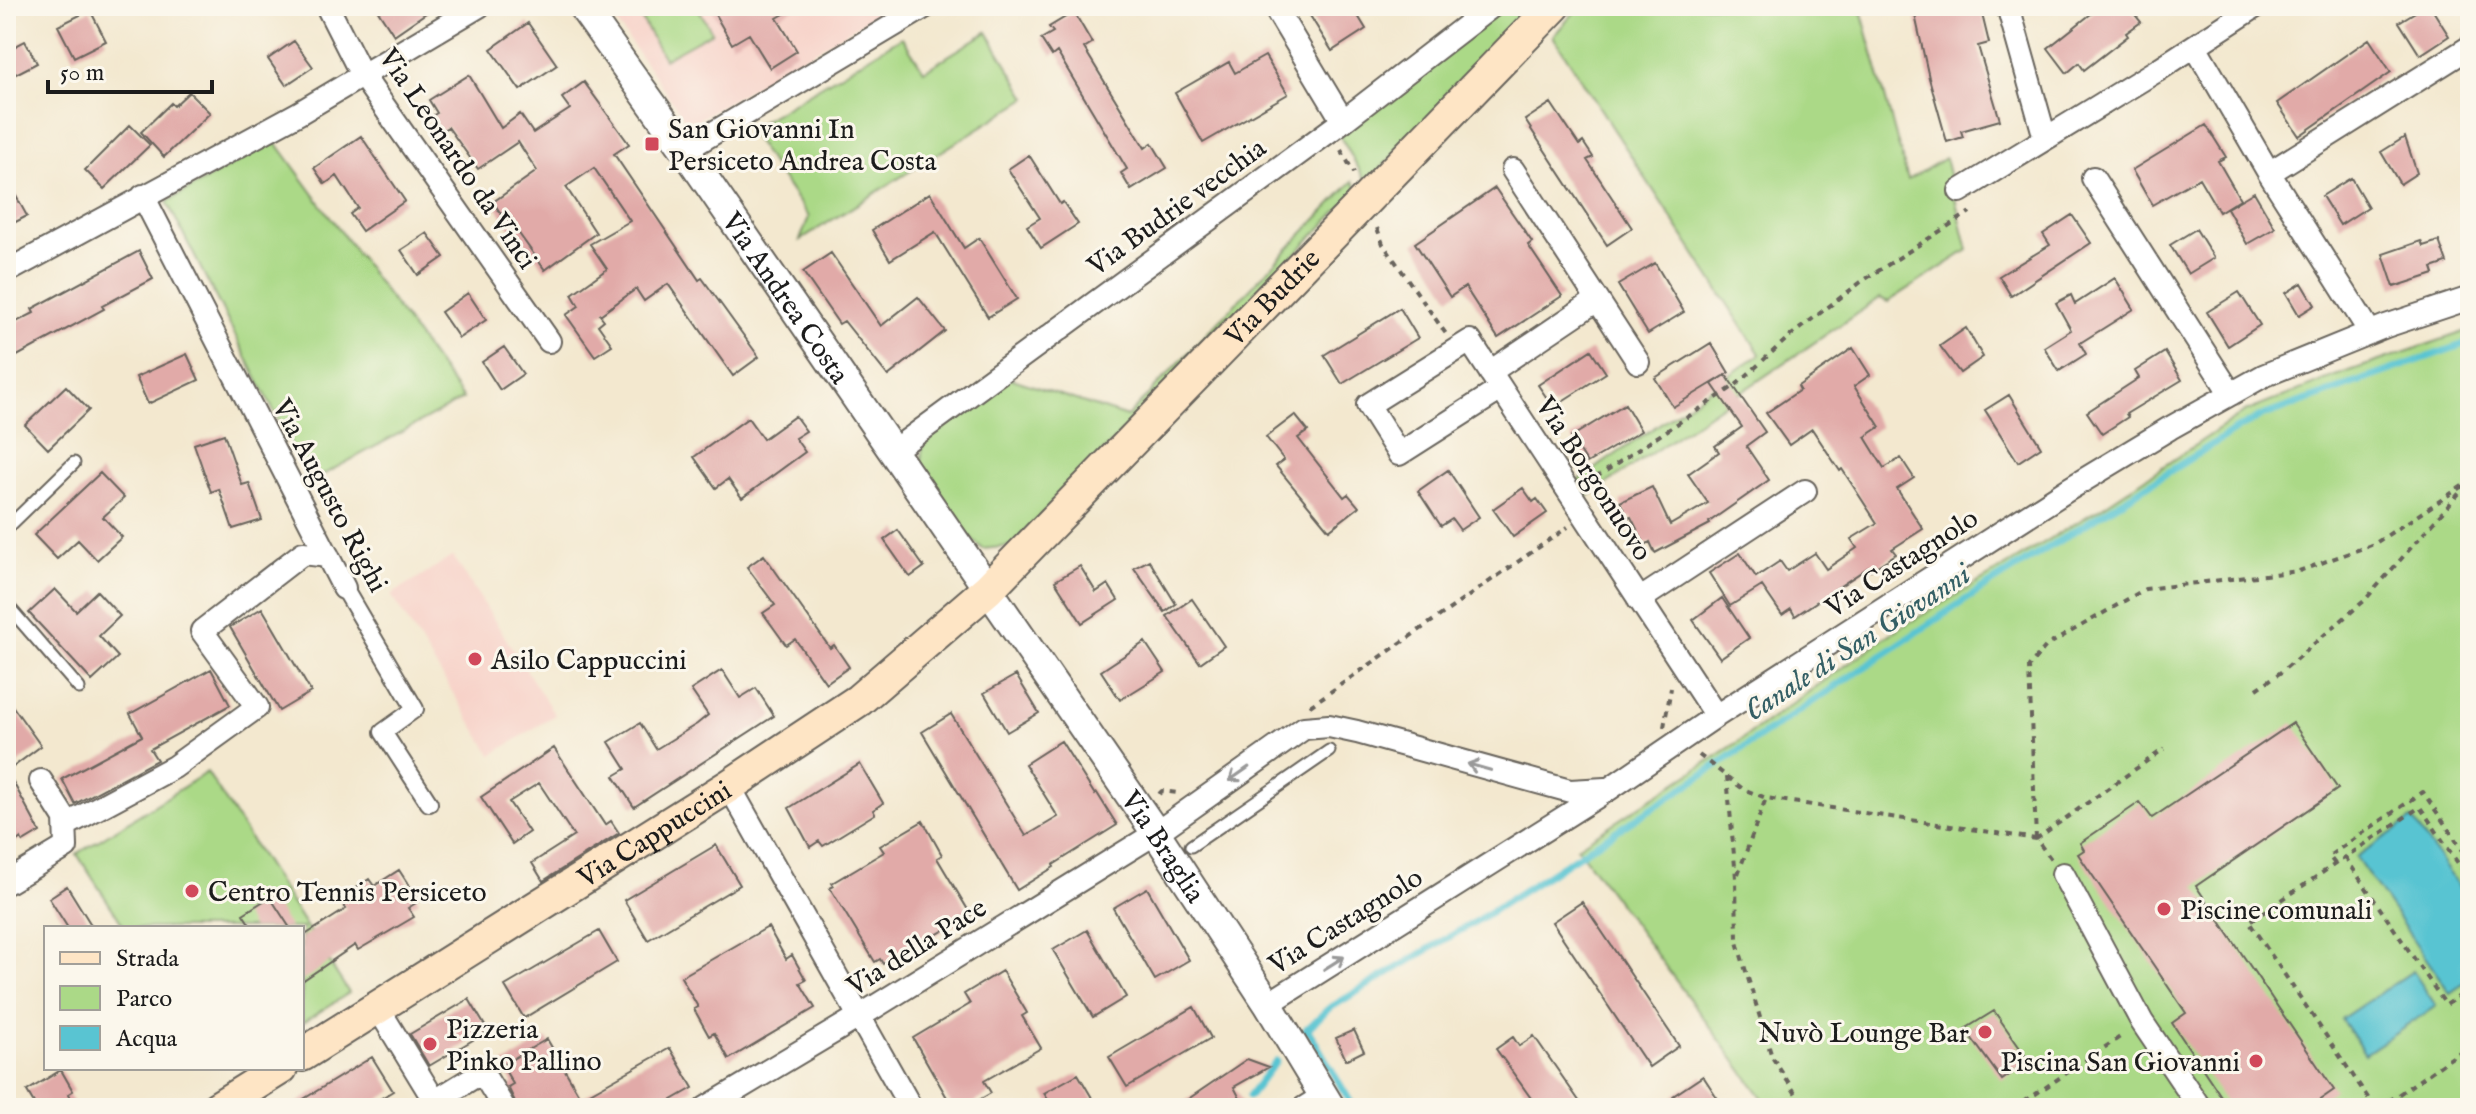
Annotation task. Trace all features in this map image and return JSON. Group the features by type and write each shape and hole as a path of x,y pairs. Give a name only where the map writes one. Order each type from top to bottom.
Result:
{"main road":[{"name":"Via Budrie","path":"988,589 1554,6"},
{"name":"Via Cappuccini","path":"304,1054 729,786 859,700 988,589"},
{"path":"217,1108 278,1070"}],"street":[{"name":"Via Leonardo da Vinci","path":"327,6 362,75 549,341"},
{"path":"6,272 299,113 479,6"},
{"name":"Via Andrea Costa","path":"582,6 988,589"},
{"path":"685,150 926,6"},
{"path":"1274,6 1336,126"},
{"name":"Via Budrie vecchia","path":"893,451 1336,126 1492,6"},
{"path":"2008,6 2045,138"},
{"path":"1967,200 2045,138 2256,6"},
{"path":"2195,46 2269,173 2370,332"},
{"path":"2269,173 2470,47"},
{"path":"1513,170 1638,362"},
{"path":"2093,178 2231,394"},
{"name":"Via Augusto Righi","path":"143,196 344,588 415,709 383,732 429,803"},
{"name":"Via Castagnolo","path":"1268,1004 1609,789 1716,716 2069,489 2263,376 2370,332 2470,298"},
{"path":"1456,349 1368,405 1399,454 1597,300"},
{"name":"Via Borgonuovo","path":"1456,349 1470,341 1716,716"},
{"name":"Via Borgonuovo","path":"1639,600 1805,491"},
{"path":"66,825 174,767 257,707 202,631 303,553 328,556"},
{"name":"Via Braglia","path":"988,589 1156,833 1268,1004 1320,1104"},
{"path":"1156,833 1304,728 1329,726 1347,730 1570,791 1609,789"},
{"path":"1517,778 1542,795 1548,805 1548,815 1536,835"},
{"path":"6,883 66,847 65,819 41,781"},
{"path":"729,786 911,1108"},
{"name":"Via della Pace","path":"706,1108 1156,833"},
{"path":"2063,874 2142,1022 2200,1108"},
{"path":"378,1008 437,1105 482,1072 504,1108"}],"lane":[{"path":"6,529 74,463"},
{"path":"6,604 79,688"},
{"path":"1191,846 1329,751"}],"path":[{"path":"1336,126 1369,198 1380,212 1374,220 1383,244 1456,349"},
{"path":"1570,494 1736,385 1790,336 1967,200"},
{"path":"2257,689 2364,601 2468,482"},
{"path":"2063,874 2036,839 2029,667 2046,646 2145,589 2299,571 2374,544 2468,482"},
{"path":"1298,714 1568,527"},
{"path":"1669,748 1663,734 1672,685"},
{"path":"1702,758 1743,789 1766,798 2036,839 2164,749"},
{"path":"1727,776 1736,878 1737,942 1772,1057 1805,1108"},
{"path":"1138,808 1162,791 1183,794"},
{"path":"2335,864 2329,856 2423,792 2470,861"},
{"path":"1736,878 1766,798"},
{"path":"2470,881 2420,807 2249,922 2377,1108 2470,1045"},
{"path":"2345,857 2446,1005 2470,989"},
{"path":"2015,1108 2142,1022"}],"shaded area":[{"path":"605,6 891,6 697,120 684,118"},
{"name":"Asilo Cappuccini","path":"453,556 555,715 492,755 391,595"}],"green space":[{"path":"634,6 697,6 712,32 664,59"},
{"path":"1506,6 1537,6 1367,183 1340,136"},
{"path":"1580,6 1860,6 1908,180 1945,158 1968,250 1888,302 1880,298 1587,497 1576,482 1760,354 1553,36"},
{"path":"987,32 1027,98 800,240 809,217 748,130 902,37 924,71"},
{"path":"275,141 463,399 310,482 167,202"},
{"path":"1353,181 1358,190 1011,546 983,549 967,534 940,499 923,468 922,449 930,432 1004,376 1127,417"},
{"path":"2470,330 2470,1108 1770,1108 1577,847 1732,746 1893,632 2102,507 2245,412 2335,376"},
{"name":"Centro Tennis Persiceto","path":"207,772 349,993 304,1022 304,926 124,926 77,854"}],"water":[{"path":"2412,819 2470,903 2470,979 2450,993 2356,857"},
{"path":"2413,971 2436,1006 2365,1054 2341,1019"}],"building":[{"path":"375,6 436,6 394,35"},
{"path":"710,6 798,6 777,18 797,51 770,68 749,34 732,44"},
{"path":"1304,6 1352,6 1366,29 1332,51"},
{"path":"1913,6 1980,6 1989,43 1978,46 2000,120 1961,131 1963,137 1947,142"},
{"path":"2101,6 2128,6 2141,22 2084,70 2079,63 2067,73 2048,48"},
{"path":"2430,6 2449,36 2420,55 2399,22"},
{"path":"90,10 106,41 74,57 58,26"},
{"path":"1074,12 1092,43 1084,48 1145,148 1152,143 1167,168 1131,190 1121,173 1127,169 1057,52 1052,56 1041,39 1053,32 1049,27"},
{"path":"528,23 557,65 520,90 491,49"},
{"path":"2369,39 2391,72 2299,136 2277,103"},
{"path":"25,41 37,63 6,79 6,51"},
{"path":"294,41 313,67 286,85 268,59"},
{"path":"1265,56 1288,94 1203,143 1175,93 1229,62 1235,73"},
{"path":"469,75 501,128 520,114 533,133 570,109 562,98 584,82 629,144 614,154 699,280 702,278 759,357 733,376 668,284 644,301 636,289 600,315 604,320 598,325 612,345 595,356 566,315 579,306 572,294 607,269 590,244 630,221 594,168 566,187 596,233 545,270 493,202 537,171 518,142 478,169 448,127 441,131 432,116 437,113 429,100"},
{"path":"189,92 210,113 164,157 141,132 171,103 174,106"},
{"path":"1551,103 1579,145 1583,142 1593,157 1587,160 1632,228 1607,245 1525,120"},
{"path":"130,125 150,145 104,189 85,170"},
{"path":"2206,125 2226,157 2218,161 2240,199 2219,212 2199,178 2152,205 2132,170"},
{"path":"361,136 405,201 362,231 350,214 358,208 337,176 325,184 314,168"},
{"path":"2405,137 2417,173 2400,184 2381,152"},
{"path":"1029,155 1060,204 1063,202 1078,224 1041,248 1027,226 1040,218 1008,169"},
{"path":"6,178 27,216 6,227"},
{"path":"2351,178 2368,207 2340,225 2322,196"},
{"path":"1495,188 1532,242 1528,245 1562,296 1498,338 1465,287 1450,297 1415,243"},
{"path":"2254,192 2275,228 2247,244 2227,208"},
{"path":"930,193 964,248 979,238 1017,299 988,317 935,232 890,260 872,230"},
{"path":"2072,215 2091,243 2011,296 1999,276 2050,245 2043,234"},
{"path":"2196,229 2214,258 2188,274 2170,245"},
{"path":"427,233 444,257 418,275 401,250"},
{"path":"2421,241 2423,246 2439,241 2447,263 2432,268 2434,274 2394,287 2383,254"},
{"path":"139,251 153,279 6,362 6,327 34,313 32,309"},
{"path":"831,253 881,326 918,297 945,331 888,376 844,321 839,324 803,272"},
{"path":"1655,263 1684,312 1648,334 1618,285"},
{"path":"2115,278 2134,309 2080,343 2086,354 2059,371 2044,347 2071,330 2056,303 2071,295 2075,304"},
{"path":"2302,283 2315,305 2299,315 2286,293"},
{"path":"2239,292 2260,325 2228,346 2207,312"},
{"path":"468,293 486,320 459,338 441,312"},
{"path":"1400,308 1418,338 1342,384 1324,355"},
{"path":"1966,328 1983,357 1960,373 1940,346"},
{"path":"1711,343 1729,373 1673,407 1655,378"},
{"path":"504,347 523,374 500,390 482,362"},
{"path":"1853,348 1870,375 1854,386 1880,427 1865,437 1884,468 1901,458 1914,478 1897,489 1923,529 1892,549 1896,554 1871,570 1869,567 1795,616 1791,609 1782,615 1762,586 1730,606 1709,573 1740,553 1756,577 1780,561 1787,571 1815,553 1826,569 1857,548 1851,539 1877,523 1812,429 1789,445 1766,413 1800,390 1798,386"},
{"path":"1591,350 1606,373 1553,407 1538,385"},
{"path":"2165,352 2182,380 2126,414 2128,417 2102,434 2087,412 2139,378 2135,371"},
{"path":"187,354 199,380 148,404 136,377"},
{"path":"1726,375 1765,432 1746,446 1769,480 1710,524 1655,553 1650,542 1645,545 1620,502 1652,487 1670,525 1708,503 1688,474 1719,452 1715,446 1742,427 1712,384"},
{"path":"66,386 89,410 48,449 25,425"},
{"path":"2009,395 2041,447 2018,462 1985,410"},
{"path":"1625,404 1641,431 1587,463 1571,437"},
{"path":"1295,415 1308,431 1298,438 1344,497 1348,494 1359,507 1329,530 1276,466 1284,460 1266,437"},
{"path":"795,416 806,431 795,438 805,452 742,498 728,479 716,488 694,457 748,418 763,439"},
{"path":"224,434 242,485 249,483 262,520 233,529 219,489 211,492 194,444"},
{"path":"1448,470 1479,517 1460,530 1452,519 1441,526 1418,491"},
{"path":"100,473 124,498 103,517 122,537 97,560 78,540 57,559 34,535"},
{"path":"1523,488 1533,502 1537,499 1547,513 1513,537 1493,509"},
{"path":"898,530 924,567 910,577 884,540"},
{"path":"764,555 830,648 834,645 849,667 826,683 795,639 786,645 763,613 775,605 747,567"},
{"path":"1149,560 1176,604 1165,612 1134,568"},
{"path":"1080,566 1096,592 1108,584 1118,600 1082,623 1055,581"},
{"path":"55,589 76,611 97,591 120,616 99,636 118,657 92,681 29,613"},
{"path":"1722,598 1749,638 1720,658 1693,620"},
{"path":"1192,599 1224,646 1200,663 1167,616"},
{"path":"262,608 311,692 279,711 230,627"},
{"path":"1145,642 1165,672 1120,700 1101,671"},
{"path":"211,669 230,705 150,749 157,760 75,804 62,779 142,736 130,714"},
{"path":"722,670 740,698 756,688 774,716 634,807 614,776 626,769 609,742 640,723 656,749 697,724 708,715 691,690"},
{"path":"1016,675 1039,713 1007,732 984,693"},
{"path":"6,697 41,746 13,767 6,757"},
{"path":"951,714 1026,836 1058,817 1025,764 1061,741 1117,825 1017,890 922,732"},
{"name":"Piscine comunali","path":"2293,723 2338,789 2196,886 2334,1090 2308,1108 2229,1108 2172,1023 2186,1013 2078,854 2084,850 2080,843 2140,802 2152,818"},
{"path":"554,748 605,825 611,821 619,833 543,881 532,863 574,836 539,783 509,802 529,832 512,844 481,797"},
{"path":"860,764 883,803 873,810 875,814 823,846 819,841 810,847 789,808"},
{"path":"6,769 40,832 23,842 21,838 6,849"},
{"path":"923,821 942,855 937,858 971,915 883,964 880,959 875,962 830,888 834,886 832,883 884,852 880,846"},
{"path":"716,845 740,885 648,940 624,900"},
{"path":"399,870 419,901 408,908 414,917 358,950 355,945 304,980 304,936 346,909 339,899 369,879 374,886"},
{"path":"67,886 92,926 67,926 49,898"},
{"path":"1147,888 1189,960 1155,980 1113,908"},
{"path":"270,897 289,926 251,926 243,914"},
{"path":"1582,902 1679,1046 1649,1067 1552,922"},
{"path":"768,927 786,959 792,955 806,980 800,983 815,1008 729,1059 714,1033 709,1036 694,1009 698,1007 681,977"},
{"path":"1087,930 1126,997 1093,1017 1053,950"},
{"path":"599,931 617,962 524,1018 505,986"},
{"path":"1002,971 1027,1013 1022,1016 1041,1048 984,1081 991,1093 965,1108 953,1108 913,1038 970,1004 964,994"},
{"path":"469,999 488,1031 429,1066 410,1034"},
{"path":"1194,1007 1211,1038 1127,1087 1109,1057"},
{"path":"1994,1011 2029,1061 2002,1080 1965,1029"},
{"path":"1354,1030 1364,1051 1346,1060 1336,1038"},
{"path":"1534,1036 1584,1108 1538,1108 1496,1049 1513,1037 1519,1046"},
{"path":"547,1039 581,1098 670,1048 693,1088 658,1108 518,1108 508,1087 513,1084 502,1065"},
{"path":"372,1057 393,1091 365,1108 289,1108"},
{"path":"1247,1059 1269,1067 1234,1087 1245,1108 1175,1108"},
{"path":"61,1070 73,1091 68,1094 77,1108 37,1108 27,1091"},
{"path":"1078,1074 1098,1108 1053,1108 1044,1093"},
{"path":"1703,1076 1724,1108 1681,1108 1673,1096"}],"waterway":[{"name":"Canale di San Giovanni","path":"1300,1036 1328,1009 1481,918 1979,591 2237,429 2262,416 2470,342"},
{"path":"1307,1028 1354,1108"},
{"name":"Canale di San Giovanni","path":"1249,1096 1276,1061"}],"place":[{"name":"San Giovanni In Persiceto Andrea Costa","path":"652,144"},
{"name":"Asilo Cappuccini","path":"475,659"},
{"name":"Centro Tennis Persiceto","path":"192,891"},
{"name":"Piscine comunali","path":"2164,909"},
{"name":"Nuvò Lounge Bar","path":"1985,1032"},
{"name":"Pizzeria Pinko Pallino","path":"430,1044"},
{"name":"Piscina San Giovanni","path":"2256,1061"}]}
